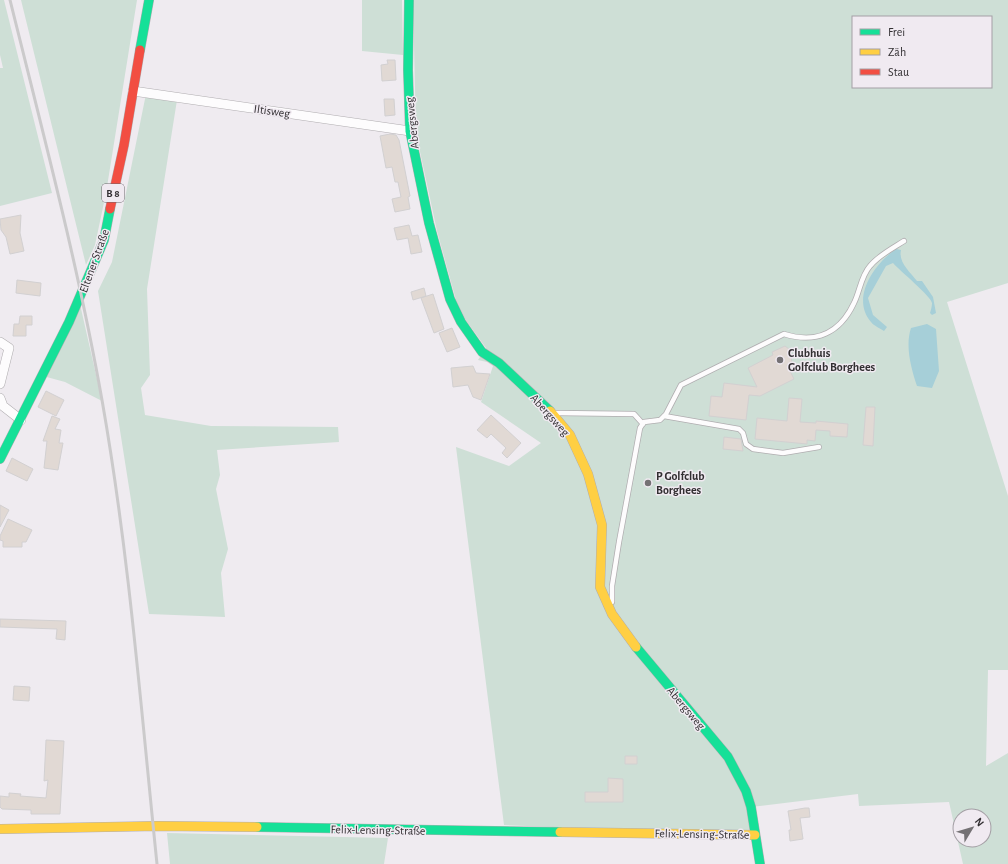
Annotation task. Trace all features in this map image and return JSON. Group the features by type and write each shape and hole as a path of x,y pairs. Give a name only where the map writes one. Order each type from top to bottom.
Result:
{"street":[{"name":"Eltener Straße","path":"0,459 21,420 82,295 104,240 134,91 149,0"},
{"name":"Abergsweg","path":"408,0 410,131 429,223 450,299 458,316 482,352 500,363 552,414 570,435 588,474 602,525 600,587 612,614 642,655 728,758 746,791 751,807 760,864"},
{"name":"Iltisweg","path":"134,91 410,131"},
{"path":"0,342 9,348 0,384"},
{"path":"0,398 4,406 21,420"},
{"name":"Felix-Lensing-Straße","path":"0,829 158,826 755,835"}],"lane":[{"path":"612,614 612,586 619,542 640,428 644,422 660,420 664,416 681,385 784,334 801,339 807,338 826,334 842,323 854,302 864,275 870,266 881,256 904,241"},
{"path":"552,414 634,414 643,424"},
{"path":"664,416 702,424 736,428 741,430 746,444 753,449 783,453 819,447"}],"shaded area":[{"path":"0,0 4,0 52,193 0,206 0,68 3,68 0,55"},
{"path":"21,0 137,0 106,193 95,245 86,265"},
{"path":"362,0 402,0 403,55 362,51"},
{"path":"413,0 1008,0 1008,283 947,302 1008,496 1008,670 988,670 986,766 1008,753 1008,864 963,864 959,848 992,848 992,808 952,808 952,815 949,802 859,806 858,794 751,807 755,835 504,825 456,447 509,466 541,443 481,402 493,366 487,362 478,360 486,348 465,319 456,300 437,231 416,133"},
{"path":"146,94 177,100 147,289 150,375 141,388 145,415 211,426 338,427 339,442 217,450 220,475 216,489 228,549 221,573 225,617 149,614 98,291 112,262"},
{"path":"79,300 102,401 65,382 43,376"},
{"path":"167,833 388,838 384,864 170,864"}],"water":[{"path":"896,249 901,250 901,259 903,263 917,281 922,281 933,297 936,313 932,315 930,313 932,303 930,300 893,263 886,266 868,298 873,315 887,327 884,331 875,326 865,313 863,302 864,292 873,272 888,255"},
{"path":"927,324 936,329 939,371 932,388 917,386 909,350 909,335 911,328"}],"building":[{"path":"387,60 395,60 396,80 382,81 381,65 388,64"},
{"path":"384,99 394,99 395,115 385,116"},
{"path":"390,134 396,135 399,140 410,196 408,197 410,209 395,212 392,199 401,197 398,182 395,182 392,167 386,168 380,136"},
{"path":"21,215 20,233 24,251 10,254 6,237 1,230 0,219"},
{"path":"409,225 412,236 418,235 422,252 411,254 408,238 397,240 394,228"},
{"path":"17,280 41,283 40,296 16,293"},
{"path":"424,288 426,296 413,300 411,292"},
{"path":"433,294 444,329 434,333 421,298"},
{"path":"20,316 32,316 32,325 26,325 26,336 13,336 14,324 19,324"},
{"path":"452,328 460,347 447,352 439,333"},
{"path":"785,346 789,349 792,362 787,365 794,379 760,396 749,395 746,420 709,416 711,396 722,397 724,383 757,387 748,368 773,355 772,352"},
{"path":"473,366 476,373 490,374 481,400 473,397 468,385 453,387 451,368"},
{"path":"46,391 64,400 56,416 38,407"},
{"path":"789,398 802,399 800,422 816,423 816,421 848,424 847,437 830,436 830,431 816,430 815,441 807,440 807,444 755,439 757,418 787,421"},
{"path":"866,407 875,407 873,446 863,445"},
{"path":"491,415 521,443 507,458 502,453 506,448 491,434 487,438 477,430"},
{"path":"52,416 60,419 55,429 61,430 59,443 63,443 58,470 44,468 47,441 43,441"},
{"path":"724,437 741,439 743,451 723,449"},
{"path":"12,458 33,469 27,481 6,471"},
{"path":"0,505 9,510 0,527"},
{"path":"8,519 32,530 26,542 22,542 22,547 3,547 3,541 0,540 0,536"},
{"path":"0,619 66,621 65,640 56,639 57,629 0,627"},
{"path":"14,686 30,687 29,701 13,700"},
{"path":"46,740 64,741 60,814 31,814 31,810 2,809 0,807 0,796 9,797 9,793 21,794 20,796 46,798 48,780 44,781"},
{"path":"625,756 637,756 637,764 625,764"},
{"path":"608,778 623,779 623,802 585,802 585,792 608,792"},
{"path":"809,808 810,817 800,818 803,839 790,841 789,830 791,830 788,811"}],"railway":[{"path":"10,0 71,249 93,350 102,400 120,515 127,573 157,864"}],"traffic: fast":[{"path":"140,50 149,0"},
{"path":"409,0 408,70 410,131 429,223 450,299 461,322 482,352 499,363 550,411"},
{"path":"0,459 69,322 104,240 110,209"},
{"path":"636,647 728,757 746,791 751,807 760,864"},
{"path":"257,827 560,832"}],"traffic: slow":[{"path":"550,411 570,435 588,474 602,525 600,587 612,614 636,647"},
{"path":"0,829 158,826 257,827"},
{"path":"560,832 755,835"}],"traffic: jam":[{"path":"110,209 124,145 140,50"}],"place":[{"name":"Clubhuis Golfclub Borghees","path":"780,360"},
{"name":"P Golfclub Borghees","path":"648,483"}]}
